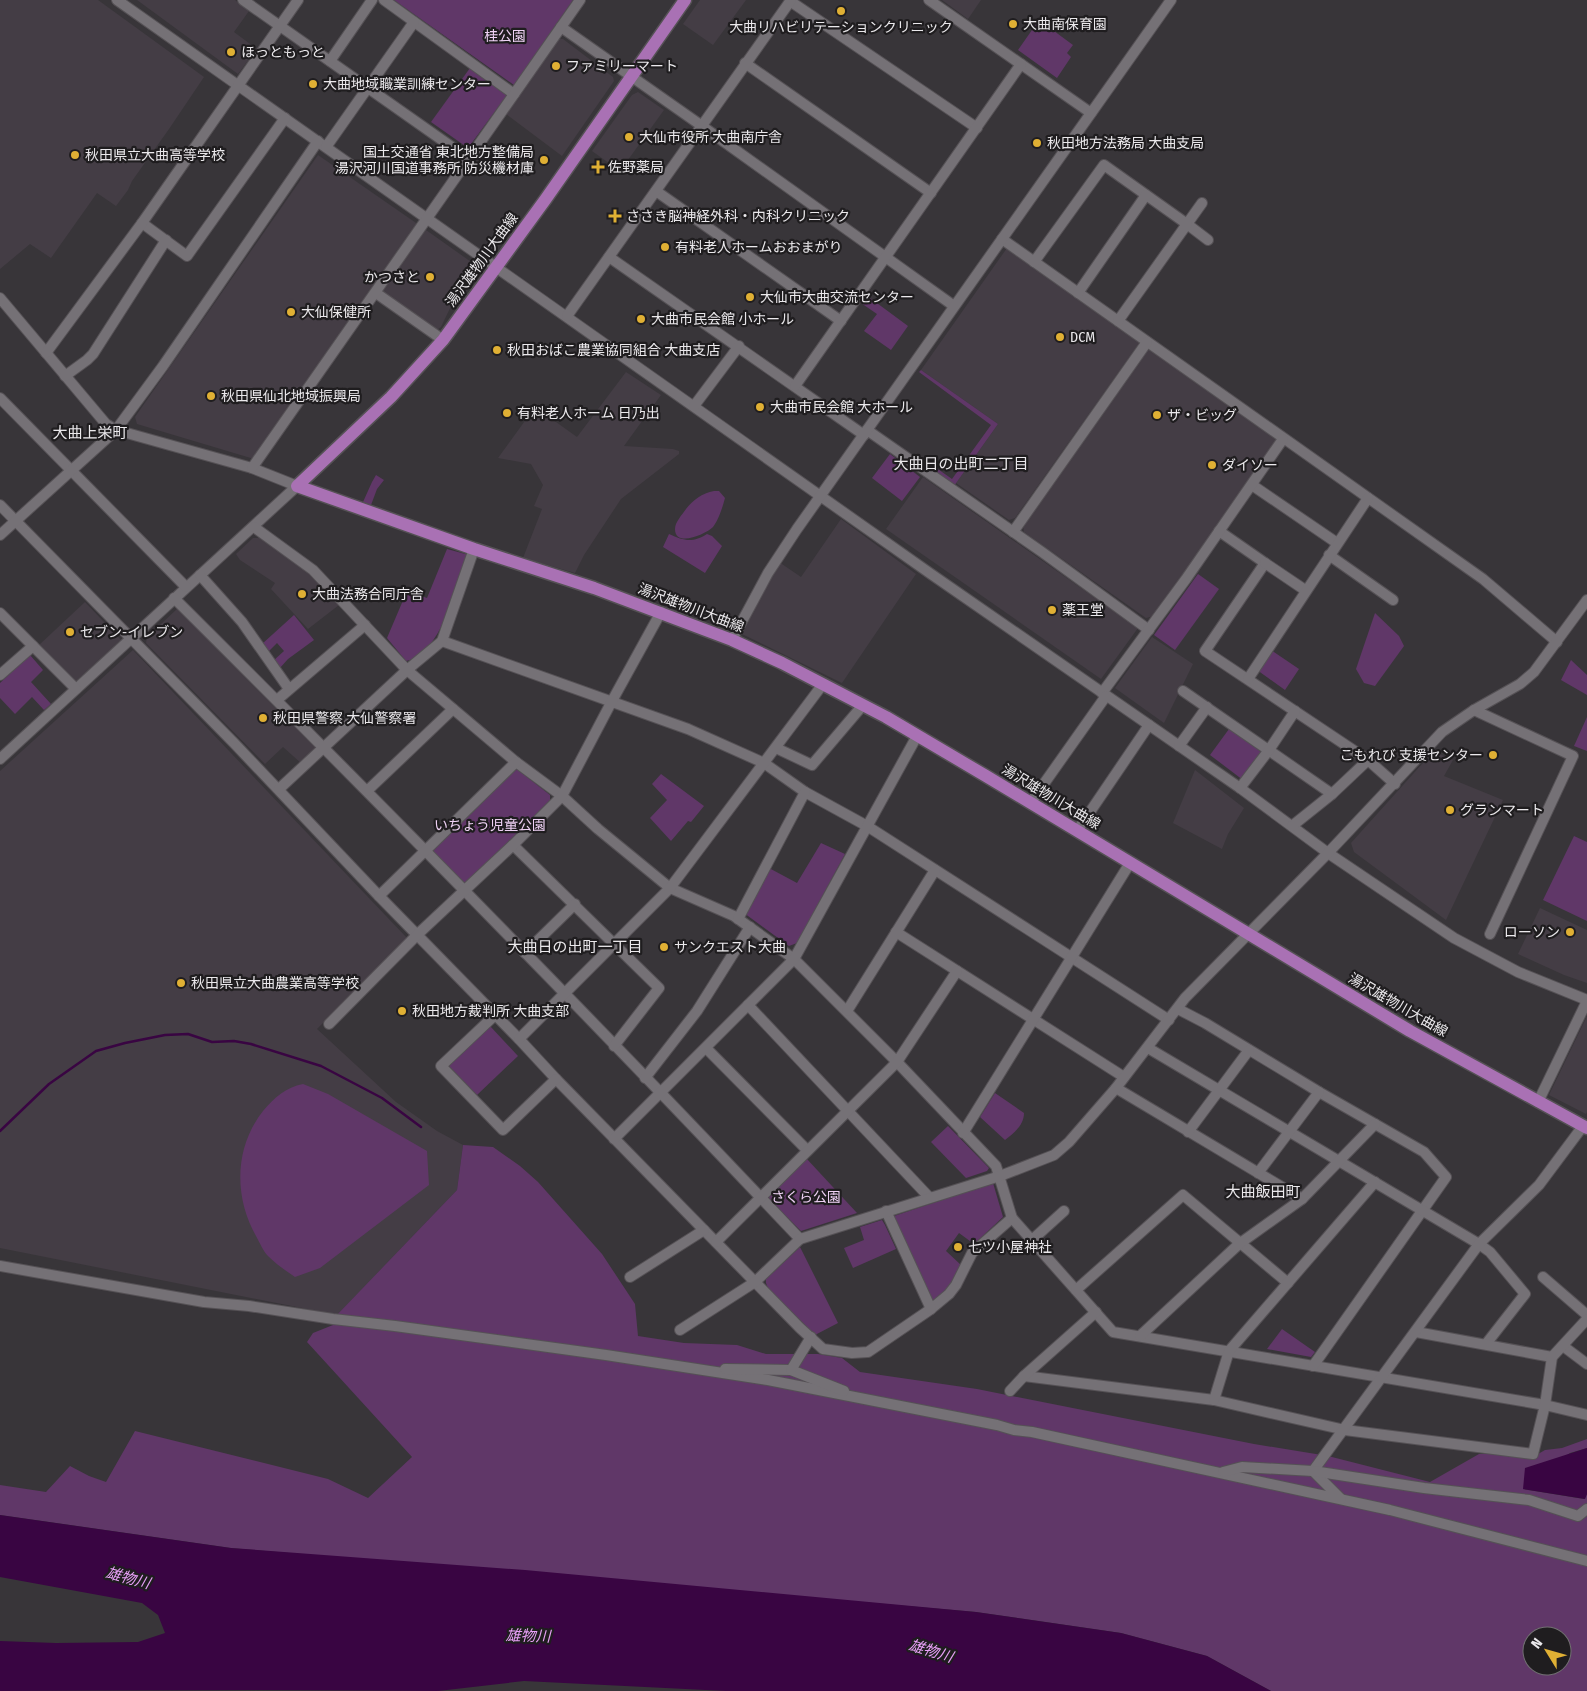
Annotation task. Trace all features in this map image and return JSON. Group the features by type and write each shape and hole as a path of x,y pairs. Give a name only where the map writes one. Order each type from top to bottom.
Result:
{"main road":[{"name":"湯沢雄物川大曲線","path":"685,0 443,340 391,398 297,486 474,549 661,612 732,640 782,663 863,705 1031,802 1410,1031 1585,1127"}],"street":[{"path":"117,0 820,496 1240,788 1328,853 1470,947 1518,972 1587,1001 1538,1102"},
{"path":"243,0 468,159"},
{"path":"46,353 142,223 298,0"},
{"path":"330,61 372,0"},
{"path":"384,0 514,94"},
{"path":"252,468 580,0"},
{"path":"567,316 791,0 977,128"},
{"path":"929,0 1091,113"},
{"path":"732,640 768,573 820,496 1171,0"},
{"path":"0,535 116,430 322,144 368,89 414,22"},
{"path":"561,27 954,306"},
{"path":"745,63 931,193"},
{"path":"795,386 1021,64"},
{"path":"142,223 187,256 285,118"},
{"path":"1034,262 1104,165 1208,240"},
{"path":"656,191 841,322"},
{"path":"1078,292 1146,195"},
{"path":"1118,321 1202,203"},
{"path":"1002,239 1482,579 1558,642"},
{"path":"65,376 93,354 166,240"},
{"path":"609,257 795,386 1013,532 1149,630"},
{"path":"376,293 443,340"},
{"path":"0,759 132,640 174,598 297,486 252,468 116,430 106,424 46,353 2,305"},
{"path":"1013,532 1147,342"},
{"path":"694,406 739,346"},
{"path":"0,398 186,587"},
{"path":"1031,802 1104,694 1284,439"},
{"path":"1252,485 1337,543"},
{"path":"1248,679 1368,498"},
{"path":"0,505 279,789 379,896 520,1039 556,1079 823,1349 852,1353 868,1352 930,1309 954,1289 972,1253 1012,1218"},
{"path":"254,527 313,570 407,670 516,762 562,796 598,829 670,888 710,904 738,919 794,959 897,1062 996,1166 1012,1218 1113,1332 1545,1405 1587,1415"},
{"path":"1219,531 1306,590"},
{"path":"279,789 407,670 442,642 474,549"},
{"path":"1329,555 1393,600"},
{"path":"1266,563 1205,651 1368,760 1395,784"},
{"path":"200,575 242,622 289,689"},
{"path":"174,598 425,850 800,1239"},
{"path":"680,1330 755,1282 800,1239 928,1197 1000,1176 1054,1155 1069,1142 1116,1088 1185,998 1395,784 1442,732 1474,710 1520,684 1534,672 1558,642 1587,600"},
{"path":"329,1024 418,934 514,845 562,796 661,612"},
{"path":"0,613 76,689"},
{"path":"277,700 365,625"},
{"path":"442,642 688,729 764,763 806,792 866,826 1169,1020"},
{"path":"0,675 33,646"},
{"path":"520,1039 614,942 670,888 823,684"},
{"path":"1183,691 1332,794"},
{"path":"776,748 812,765 863,705"},
{"path":"1179,746 1207,707"},
{"path":"367,791 452,708"},
{"path":"1474,710 1573,756 1490,934"},
{"path":"1240,788 1269,750 1295,711"},
{"path":"1077,831 1149,725"},
{"path":"614,1138 794,959 917,736"},
{"path":"1292,826 1332,794 1368,760"},
{"path":"379,896 516,762"},
{"path":"738,919 806,792"},
{"path":"514,845 659,988 614,1046"},
{"path":"963,1133 1130,863"},
{"path":"847,1012 934,870"},
{"path":"525,953 575,904"},
{"path":"645,1078 697,1011 750,927"},
{"path":"896,932 1124,1077"},
{"path":"716,1242 897,1062 957,971"},
{"path":"748,1005 928,1197"},
{"path":"1178,1009 1424,1152 1446,1177 1313,1366"},
{"path":"495,1015 441,1066 503,1130 556,1079"},
{"path":"706,1048 807,1150"},
{"path":"1148,1048 1423,1210 1490,1252 1525,1294 1486,1344"},
{"path":"1188,1132 1249,1050"},
{"path":"1116,1088 1302,1199"},
{"path":"1258,1173 1319,1092"},
{"path":"1140,1336 1239,1244 1302,1199 1376,1124"},
{"path":"1313,1472 1479,1244 1539,1185 1585,1127"},
{"path":"1214,1400 1229,1351 1375,1182"},
{"path":"1076,1290 1183,1195 1239,1244 1288,1283"},
{"path":"886,1211 930,1309"},
{"path":"1032,1240 1064,1211"},
{"path":"630,1277 704,1230"},
{"path":"0,1266 204,1302 249,1306 333,1319 405,1327 768,1380 997,1425 1014,1430 1032,1432 1220,1472 1390,1510 1587,1561"},
{"path":"1543,1277 1587,1314"},
{"path":"1010,1391 1024,1376 1096,1312"},
{"path":"1024,1376 1214,1400 1345,1430 1533,1454 1545,1405 1552,1357 1587,1319"},
{"path":"1416,1332 1552,1357"},
{"path":"791,1370 810,1337"},
{"path":"1563,1346 1587,1364"},
{"path":"705,1371 715,1369 791,1370 832,1384 851,1396"},
{"path":"1220,1472 1242,1467 1313,1472 1424,1488 1529,1500 1578,1516 1587,1509"},
{"path":"1313,1472 1342,1499"}],"shaded area":[{"name":"秋田県立大曲高等学校","path":"0,0 98,0 204,77 116,206 97,193 51,258 30,244 0,269"},
{"path":"137,0 235,0 249,11 234,32 257,49 238,74"},
{"path":"700,0 746,0 713,45 683,24"},
{"path":"942,0 981,0 968,19"},
{"path":"559,39 563,39 613,77 614,81 562,156 506,114"},
{"path":"638,92 664,110 620,171 592,151 632,95"},
{"path":"318,155 419,225 254,459 137,424 135,417"},
{"path":"426,230 474,264 477,271 452,304 441,327 437,330 384,294 383,289"},
{"path":"1007,248 1140,342 1015,518 1009,520 956,483 998,424 921,370"},
{"path":"1148,348 1280,441 1154,616 1146,618 1024,532 1023,525"},
{"path":"626,372 661,395 624,446 673,449 679,451 679,454 621,499 584,555 575,573 523,558 542,509 534,506 543,485 531,464 498,458 535,407 577,437"},
{"path":"923,477 1138,628 1101,679 886,529"},
{"path":"841,519 916,574 842,683 740,633 779,562 801,577"},
{"path":"253,538 260,538 308,572 339,605 308,629 271,589 275,583 240,560 236,554"},
{"path":"85,602 121,640 74,683 38,646"},
{"path":"177,609 181,609 317,745 317,749 302,764 283,747 265,764 146,643 147,637"},
{"path":"1152,637 1193,664 1164,723 1115,688"},
{"name":"秋田県立大曲農業高等学校","path":"133,650 407,938 317,1029 396,1102 437,1131 463,1145 457,1190 337,1315 0,1248 0,771"},
{"path":"1435,752 1453,760 1444,776 1503,800 1446,920 1354,852 1351,843"},
{"path":"1195,770 1244,808 1228,834 1222,849 1173,823"},
{"path":"1540,908 1587,930 1587,983 1564,975 1518,954"},
{"path":"1587,1016 1587,1112 1586,1114 1549,1095"}],"green space":[{"name":"桂公園","path":"394,0 573,0 514,85"},
{"path":"1039,20 1073,45 1067,53 1071,57 1057,78 1018,50"},
{"path":"470,68 507,95 468,148 431,122"},
{"path":"866,295 908,326 891,350 864,331 877,314 861,303"},
{"path":"921,370 998,424 954,486 922,463 925,460 952,479 991,425 919,372"},
{"path":"890,454 920,477 902,501 872,478"},
{"path":"376,475 384,480 377,489 371,505 363,502"},
{"path":"719,491 725,498 713,527 691,538 680,538 676,535 676,524 689,506 702,495"},
{"path":"669,534 693,540 707,534 712,536 722,546 705,573 663,547"},
{"path":"447,549 469,555 453,600 438,633 429,646 418,656 406,661 387,638 407,591 427,598"},
{"path":"1198,574 1219,589 1175,650 1154,635"},
{"path":"1375,613 1399,636 1404,646 1375,686 1364,683 1356,669"},
{"path":"294,615 314,640 288,659 279,669 273,661 284,651 277,643 268,652 262,644"},
{"path":"1271,650 1299,669 1285,690 1257,670"},
{"path":"30,655 43,670 31,682 51,704 44,710 32,697 15,714 0,698 0,683"},
{"path":"1571,660 1587,675 1587,695 1561,680"},
{"path":"1587,717 1587,751 1574,746"},
{"path":"1229,729 1263,753 1243,780 1210,755"},
{"name":"いちょう児童公園","path":"514,767 550,795 550,802 464,884 429,850"},
{"path":"661,774 704,806 691,822 688,821 671,841 650,818 667,800 652,784"},
{"path":"1574,836 1587,842 1587,921 1543,900"},
{"path":"821,843 845,854 797,943 789,946 744,913 769,868 797,883"},
{"path":"490,1026 518,1056 477,1095 449,1066"},
{"path":"303,1084 328,1094 427,1151 429,1185 320,1268 295,1277 271,1259 262,1247 249,1221 244,1205 240,1173 242,1157 253,1125 263,1111 281,1094 297,1085"},
{"path":"995,1093 1024,1113 1020,1125 1005,1140 980,1117"},
{"path":"948,1126 989,1168 987,1171 966,1178 931,1142"},
{"path":"463,1145 493,1147 520,1166 538,1182 602,1254 635,1304 638,1336 684,1343 737,1345 766,1354 818,1354 842,1358 860,1372 977,1389 1254,1444 1328,1456 1430,1482 1479,1454 1533,1457 1545,1450 1562,1448 1587,1439 1587,1448 1570,1453 1523,1489 1584,1499 1587,1494 1587,1691 1271,1691 1207,1656 1121,1633 976,1612 231,1548 0,1515 0,1485 46,1492 70,1466 106,1482 135,1431 328,1479 368,1498 412,1457 307,1342 313,1333 333,1325 333,1319 457,1190"},
{"name":"さくら公園","path":"806,1158 857,1213 801,1231 767,1197"},
{"path":"993,1183 1003,1217 974,1244 959,1233 946,1251 961,1265 948,1287 930,1304 894,1216"},
{"path":"882,1220 896,1249 853,1268 844,1248 864,1240 860,1227"},
{"path":"800,1247 838,1323 815,1335 768,1288 766,1283 766,1279"},
{"path":"1282,1329 1315,1352 1311,1357 1267,1349"}],"water":[{"path":"1587,1448 1587,1494 1585,1499 1523,1489 1525,1468"},
{"name":"雄物川","path":"0,1515 231,1548 525,1570 976,1612 1121,1633 1207,1656 1271,1691 726,1691 524,1681 438,1691 0,1691 0,1641 56,1643 138,1642 165,1633 158,1615 142,1603 0,1577"}],"waterway":[{"path":"0,1131 49,1084 96,1051 165,1035 188,1034 212,1042 234,1041 251,1044 321,1066 382,1098 421,1127"}],"place":[{"name":"大曲リハビリテーションクリニック","path":"841,11"},
{"name":"大曲南保育園","path":"1013,24"},
{"name":"ほっともっと","path":"231,52"},
{"name":"ファミリーマート","path":"556,66"},
{"name":"大曲地域職業訓練センター","path":"313,84"},
{"name":"大仙市役所 大曲南庁舎","path":"629,137"},
{"name":"秋田地方法務局 大曲支局","path":"1037,143"},
{"name":"秋田県立大曲高等学校","path":"75,155"},
{"name":"国土交通省 東北地方整備局 湯沢河川国道事務所 防災機材庫","path":"544,160"},
{"name":"佐野薬局","path":"598,167"},
{"name":"ささき脳神経外科・内科クリニック","path":"615,216"},
{"name":"有料老人ホームおおまがり","path":"665,247"},
{"name":"かつさと","path":"430,277"},
{"name":"大仙市大曲交流センター","path":"750,297"},
{"name":"大仙保健所","path":"291,312"},
{"name":"大曲市民会館 小ホール","path":"641,319"},
{"name":"DCM","path":"1060,337"},
{"name":"秋田おばこ農業協同組合 大曲支店","path":"497,350"},
{"name":"秋田県仙北地域振興局","path":"211,396"},
{"name":"大曲市民会館 大ホール","path":"760,407"},
{"name":"有料老人ホーム 日乃出","path":"507,413"},
{"name":"ザ・ビッグ","path":"1157,415"},
{"name":"ダイソー","path":"1212,465"},
{"name":"大曲法務合同庁舎","path":"302,594"},
{"name":"薬王堂","path":"1052,610"},
{"name":"セブン-イレブン","path":"70,632"},
{"name":"秋田県警察 大仙警察署","path":"263,718"},
{"name":"こもれび 支援センター","path":"1493,755"},
{"name":"グランマート","path":"1450,810"},
{"name":"ローソン","path":"1570,932"},
{"name":"サンクエスト大曲","path":"664,947"},
{"name":"秋田県立大曲農業高等学校","path":"181,983"},
{"name":"秋田地方裁判所 大曲支部","path":"402,1011"},
{"name":"七ツ小屋神社","path":"958,1247"}],"district":[{"name":"大曲上栄町","path":"90,433"},
{"name":"大曲日の出町二丁目","path":"961,464"},
{"name":"大曲日の出町一丁目","path":"575,947"},
{"name":"大曲飯田町","path":"1263,1192"}]}
